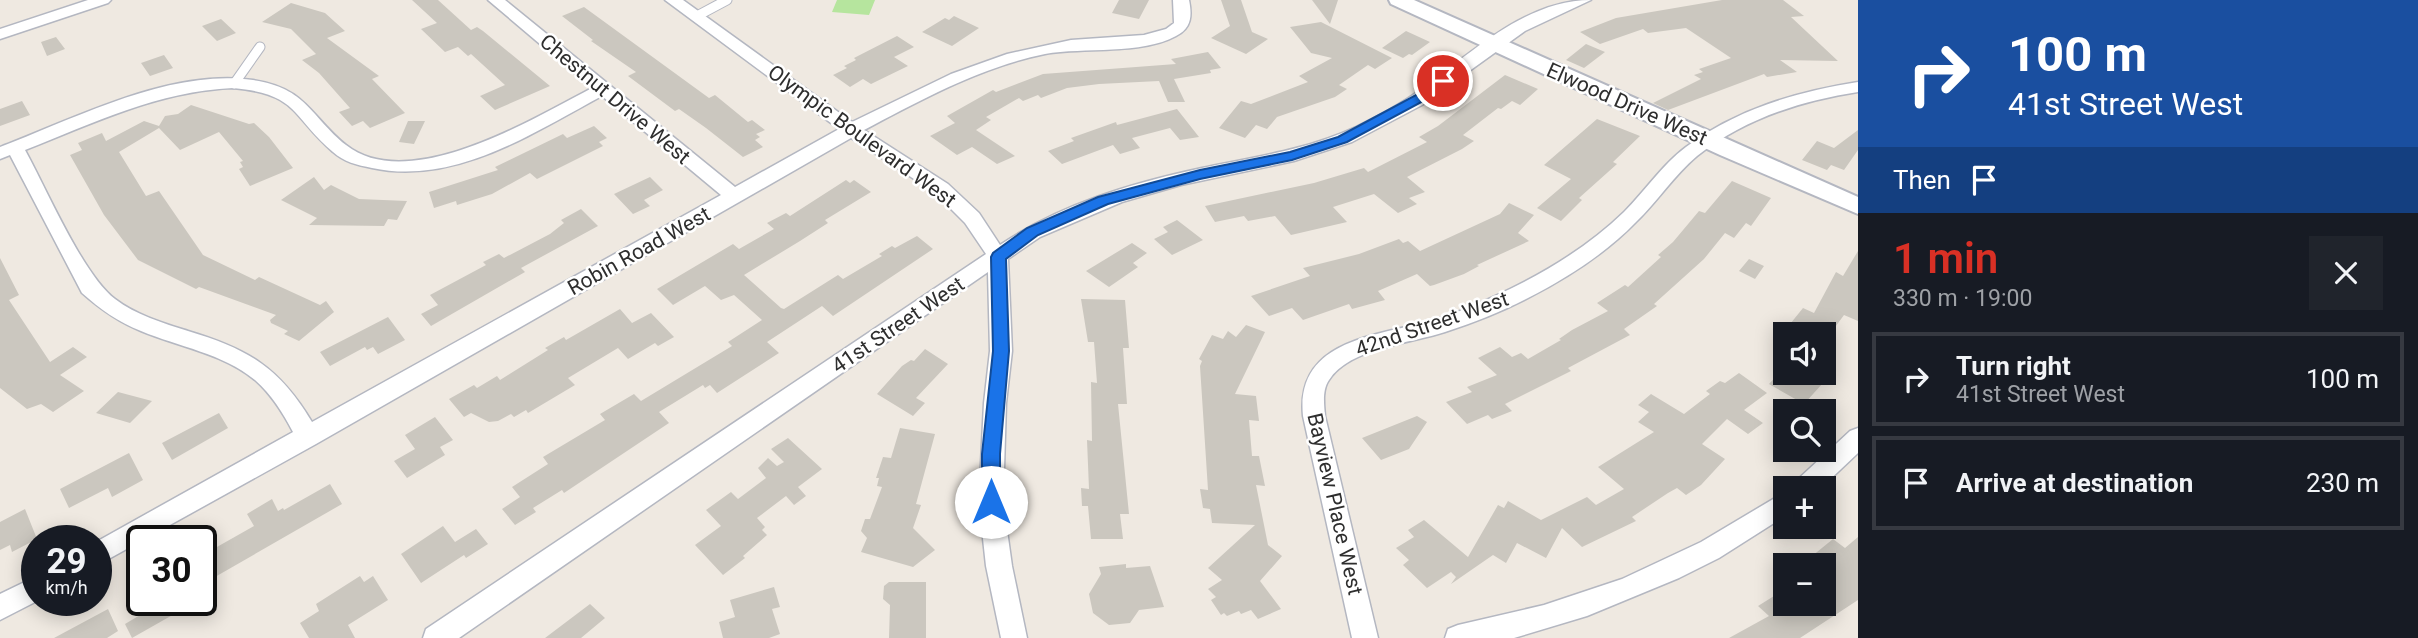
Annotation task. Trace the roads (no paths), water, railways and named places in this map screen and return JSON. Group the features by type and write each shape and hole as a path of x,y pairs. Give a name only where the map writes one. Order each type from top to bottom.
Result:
{"street":[{"path":"0,34 103,0"},
{"name":"Chestnut Drive West","path":"496,0 735,197"},
{"name":"Olympic Boulevard West","path":"673,0 851,130 941,188 972,218 998,257"},
{"name":"Robin Road West","path":"112,546 851,130 950,79 993,63 1048,48 1157,38 1180,26 1184,17 1181,0"},
{"name":"Elwood Drive West","path":"1398,0 1858,206"},
{"name":"41st Street West","path":"436,638 1033,232 1103,200 1200,174 1292,156 1342,139 1424,96 1492,43 1539,14 1583,0"},
{"path":"308,437 283,394 256,369 236,356 135,322 104,303 89,288 8,150 151,95 176,89 234,84 254,85 284,93 305,109 348,155 390,166 432,163 469,154 601,89"},
{"name":"42nd Street West","path":"1322,371 1336,358 1354,350 1443,325 1481,311 1547,279 1593,249 1623,224 1680,160 1707,140 1768,108 1817,94 1858,87"},
{"path":"998,257 1001,351 991,454 991,502 999,566 1014,638"},
{"name":"Bayview Place West","path":"1322,371 1315,385 1312,403 1314,416 1365,638"},
{"path":"1818,476 1858,438"},
{"path":"1458,638 1549,615 1635,585 1728,541 1773,511"},
{"path":"0,608 21,597"}],"lane":[{"path":"697,16 727,0"},
{"path":"234,84 260,47"}]}
